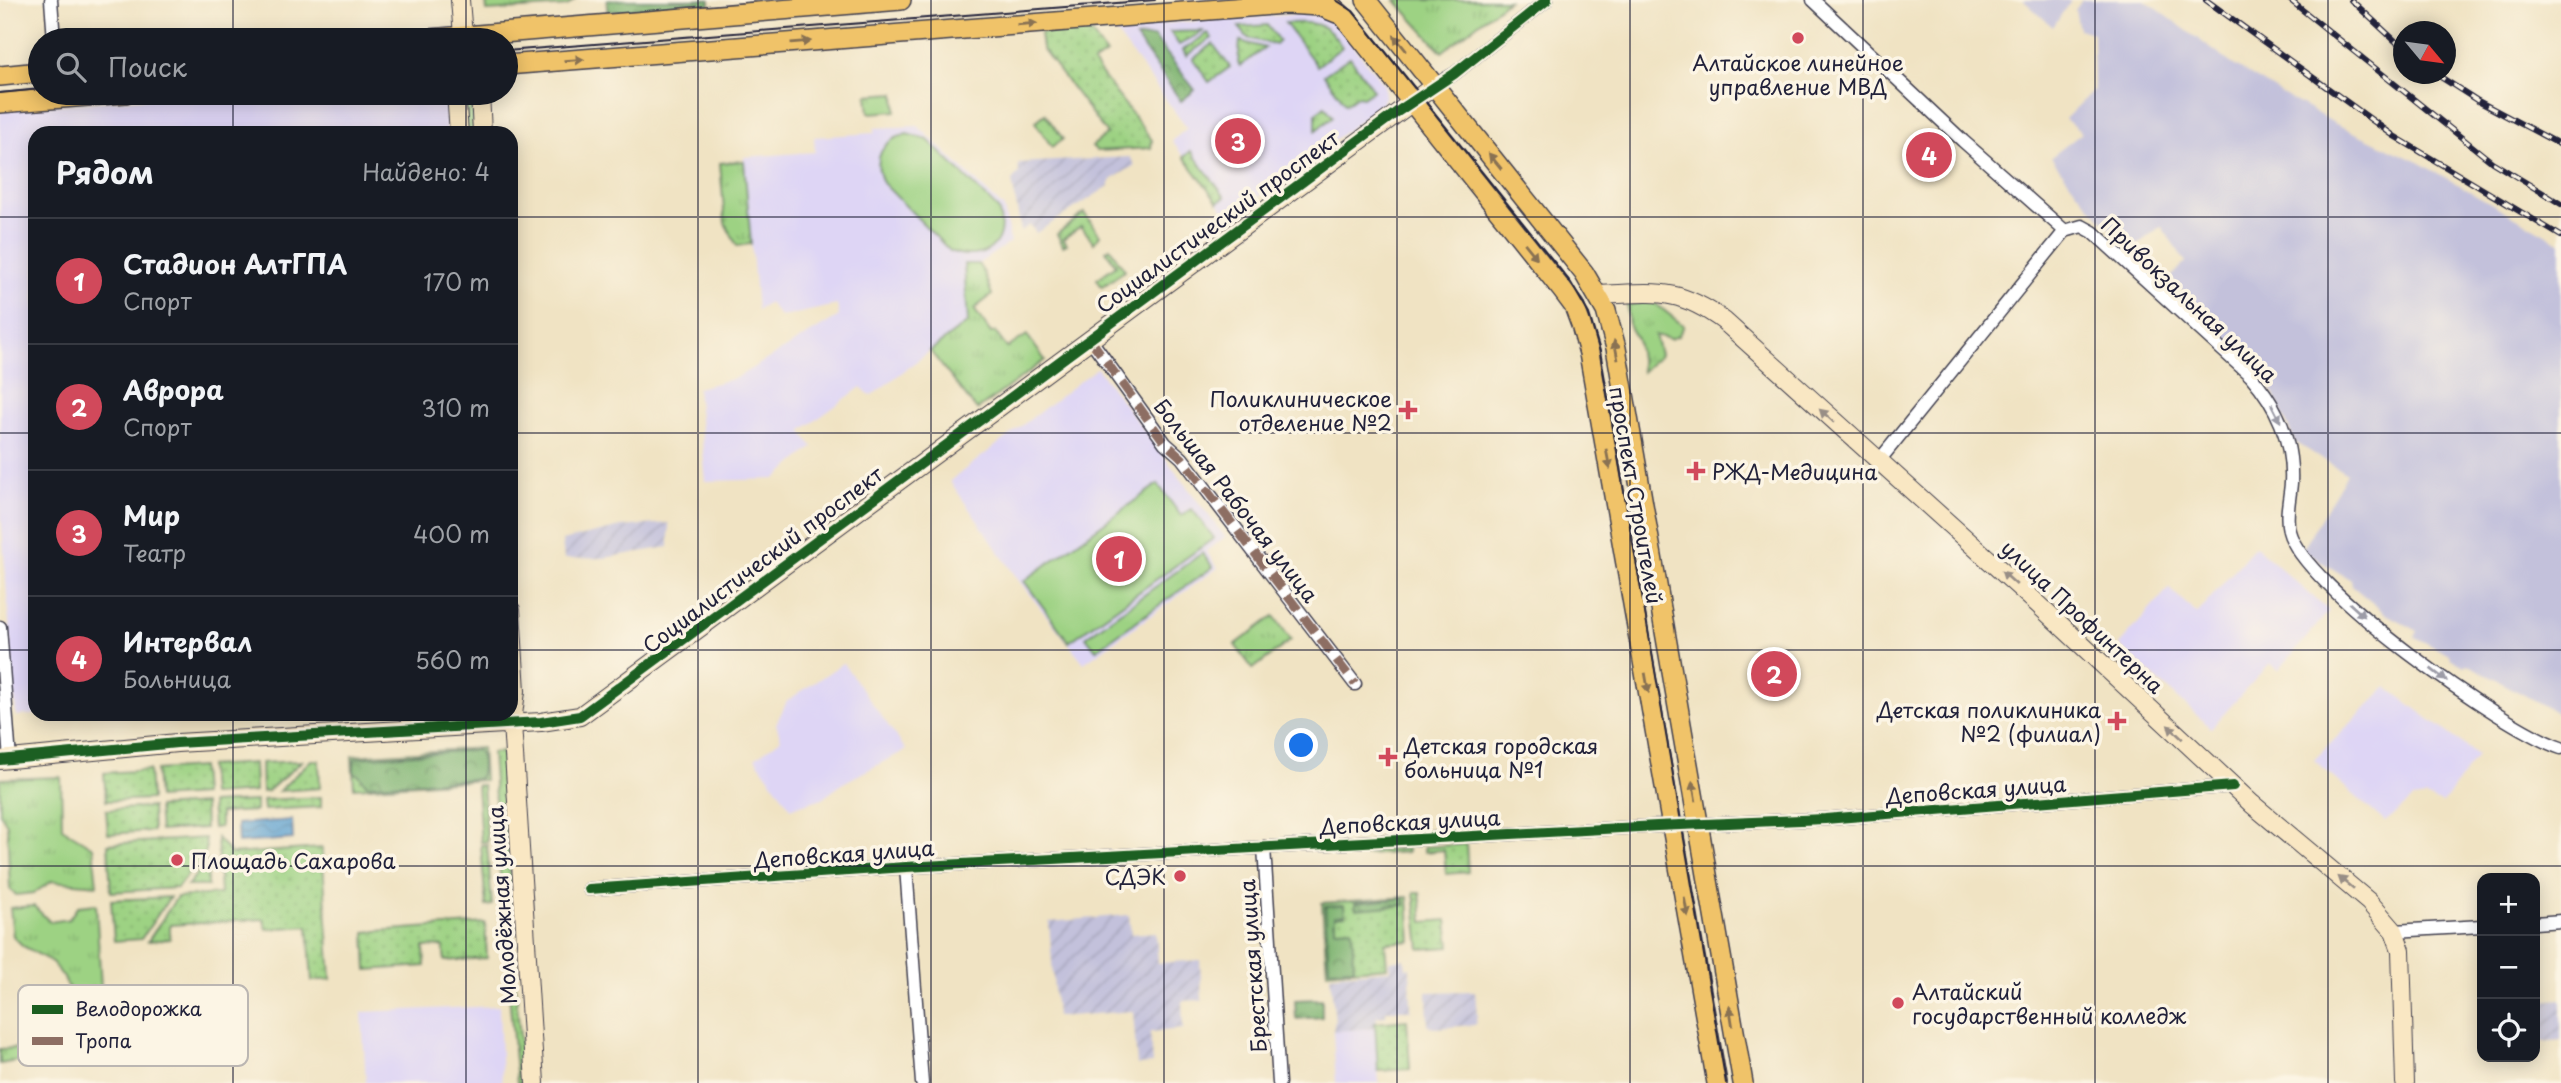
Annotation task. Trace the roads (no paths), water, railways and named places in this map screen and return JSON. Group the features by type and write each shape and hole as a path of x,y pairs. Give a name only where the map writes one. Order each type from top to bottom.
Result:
{"main road":[{"path":"518,34 901,0"},
{"name":"проспект Строителей","path":"1325,0 1345,18 1574,306 1589,354 1618,511 1717,1083"},
{"name":"проспект Строителей","path":"1366,0 1584,273 1599,295 1612,327 1700,825 1742,1083"},
{"path":"518,64 1242,4 1294,2 1320,6 1345,18"},
{"path":"0,76 28,73"},
{"path":"0,103 28,100"},
{"path":"1618,511 1644,506"}],"street":[{"path":"51,0 53,28"},
{"path":"460,0 462,28"},
{"path":"1434,86 1454,74 1546,0"},
{"path":"1813,0 1963,141 2065,230 1878,462"},
{"name":"Социалистический проспект","path":"518,719 567,719 580,716 595,707 1434,86"},
{"path":"457,105 458,126"},
{"path":"481,105 482,126"},
{"name":"Привокзальная улица","path":"2065,230 2082,226 2093,232 2251,376 2265,392 2283,426 2292,461 2288,529 2301,556 2384,634 2461,691 2537,739 2561,748"},
{"name":"улица Профинтерна","path":"1599,295 1666,293 1694,300 1724,321 2049,614 2233,786 2369,902 2394,931 2401,950 2405,1083"},
{"name":"Большая Рабочая улица","path":"1090,339 1165,443 1182,458 1355,684"},
{"path":"0,626 5,760"},
{"name":"Социалистический проспект","path":"5,760 89,750 480,721"},
{"name":"Молодёжная улица","path":"508,721 535,1083"},
{"name":"Деповская улица","path":"589,889 906,867 1865,816 2233,786"},
{"name":"Брестская улица","path":"1264,847 1279,1083"},
{"path":"906,867 922,1083"},
{"path":"2540,923 2561,921"},
{"path":"2394,931 2477,926"}],"water":[{"path":"292,820 293,839 238,843 237,824"}],"tram line":[{"path":"518,50 1155,0"},
{"path":"1336,0 1353,11 1571,283 1589,314 1600,351 1726,1083"},
{"path":"0,93 28,90"}],"railway":[{"path":"2206,0 2394,136 2561,236"},
{"path":"2290,0 2492,162 2561,204"},
{"path":"2351,0 2393,39"},
{"path":"2452,84 2561,145"}],"place":[{"name":"Алтайское линейное управление МВД","path":"1798,38"},
{"name":"Мир","path":"1238,141"},
{"name":"Интервал","path":"1929,155"},
{"name":"Поликлиническое отделение №2","path":"1408,410"},
{"name":"РЖД-Медицина","path":"1696,471"},
{"name":"Стадион АлтГПА","path":"1119,559"},
{"name":"Аврора","path":"1774,674"},
{"name":"Детская поликлиника №2 (филиал)","path":"2117,721"},
{"name":"Детская городская больница №1","path":"1388,757"},
{"name":"Площадь Сахарова","path":"177,860"},
{"name":"СДЭК","path":"1180,876"},
{"name":"Алтайский государственный колледж","path":"1898,1003"}]}
